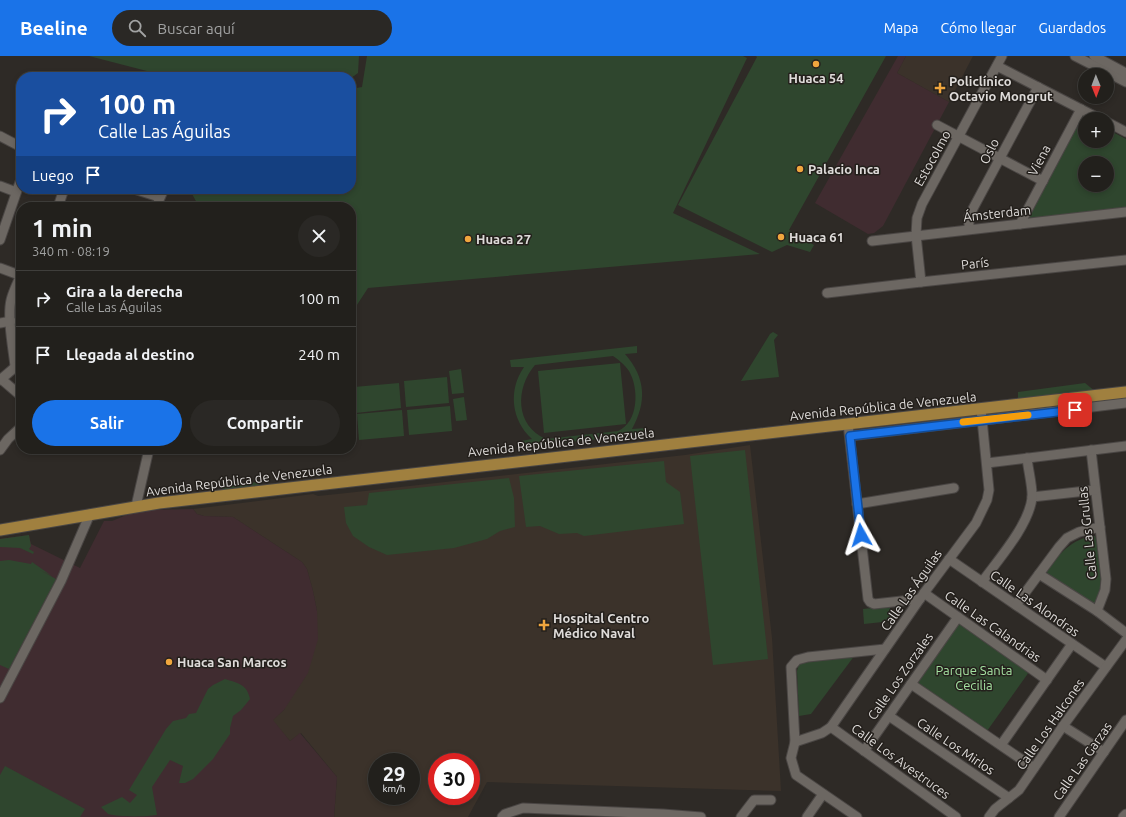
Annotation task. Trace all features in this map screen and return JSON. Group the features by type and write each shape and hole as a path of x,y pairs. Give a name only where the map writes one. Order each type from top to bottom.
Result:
{"main road":[{"name":"Avenida República de Venezuela","path":"0,530 136,506 1126,392"}],"street":[{"name":"Estocolmo","path":"921,282 916,235 917,218 922,204 1002,56"},
{"path":"1075,56 1126,82"},
{"path":"1094,56 1126,73"},
{"path":"997,66 1087,112"},
{"name":"Oslo","path":"969,230 969,216 1038,87"},
{"name":"Viena","path":"1020,224 1081,109"},
{"path":"937,125 1043,181"},
{"path":"1114,126 1126,132"},
{"path":"0,136 16,144"},
{"path":"0,186 16,192 0,240"},
{"name":"Ámsterdam","path":"872,241 1126,212"},
{"name":"París","path":"827,293 1126,260"},
{"path":"0,268 16,274"},
{"path":"16,287 11,301 10,321 16,353"},
{"path":"0,323 10,321"},
{"path":"16,366 0,380 16,392"},
{"path":"850,436 1126,403"},
{"name":"Calle Las Águilas","path":"795,742 822,733 831,727 948,559 976,524 987,500 989,483 981,409"},
{"path":"848,424 868,599 874,604 922,596"},
{"path":"0,450 16,432"},
{"path":"987,463 1126,446"},
{"name":"Calle Las Grullas","path":"1091,450 1106,579 1097,611"},
{"path":"136,506 148,454"},
{"path":"982,582 1018,532 1027,515 1032,497 1027,458"},
{"path":"857,504 954,488"},
{"path":"1032,497 1095,490"},
{"path":"0,698 61,581 90,514"},
{"path":"1016,605 1058,547 1067,538 1079,532 1100,527"},
{"name":"Calle Las Alondras","path":"948,559 1106,668"},
{"path":"1039,574 1097,611 1126,633"},
{"name":"Calle Las Calandrias","path":"922,596 958,617 1047,680"},
{"name":"Calle Los Zorzales","path":"864,751 958,617"},
{"name":"Calle Los Halcones","path":"989,817 995,809 1018,790 1126,640"},
{"path":"1001,745 1072,644"},
{"path":"857,817 796,775 791,758 795,742 791,667 797,660 808,657 885,649"},
{"path":"911,684 1034,768"},
{"name":"Calle Los Mirlos","path":"889,716 1009,798"},
{"name":"Calle Las Garzas","path":"1059,817 1126,720"},
{"path":"1063,726 1104,752"},
{"name":"Calle Los Avestruces","path":"831,727 956,817"},
{"path":"807,817 823,794"},
{"path":"741,817 754,800 771,800"},
{"path":"504,815 523,808 701,817"},
{"path":"1123,817 1126,814"}],"shaded area":[{"path":"898,56 906,56 897,73 949,102 883,226 874,233 868,234 815,203"},
{"name":"Policlínico Octavio Mongrut","path":"906,56 973,56 949,102 897,73"},
{"name":"Hospital Centro Médico Naval","path":"750,445 772,638 781,791 487,782 480,795 480,753 428,753 428,805 475,805 468,817 334,817 337,777 301,733 290,741 272,720 284,710 317,611 307,569 302,562 233,517 204,516 197,514 193,509 313,494 318,496 685,455"},
{"path":"193,509 197,514 204,516 233,517 302,562 307,569 317,611 318,639 308,673 284,710 273,720 290,741 300,733 337,777 334,817 0,817 0,539 29,535 31,544 80,568 104,521 112,521 129,514 150,510"}],"green space":[{"path":"89,56 359,56 358,73 356,74 356,72 151,72"},
{"path":"367,56 743,56 747,58 673,213 760,254 368,288 356,306 356,202 196,202 192,194 356,194 356,88 362,87"},
{"path":"756,56 886,56 789,230 814,245 810,252 787,245 772,252 678,205 757,57"},
{"path":"1078,123 1078,148 1114,148 1114,133 1126,139 1126,208 1027,219"},
{"path":"773,332 778,335 774,340 779,377 741,381 770,334"},
{"path":"637,346 637,353 625,354 637,372 642,390 640,409 632,429 646,428 647,434 521,447 521,441 532,439 520,423 514,404 516,385 524,367 511,367 510,360","holes":["613,356 629,371 634,386 635,404 630,420 625,427 618,431 546,439 536,433 528,425 521,406 522,395 528,374 535,365"]},
{"path":"620,363 626,424 544,433 538,371"},
{"path":"461,369 464,393 452,394 449,371"},
{"path":"447,377 449,403 406,407 404,381"},
{"path":"399,383 401,408 356,413 356,387"},
{"path":"1085,383 1096,392 1018,401 1018,392"},
{"path":"464,397 467,420 456,421 453,399"},
{"path":"450,406 452,431 409,435 407,410"},
{"path":"402,410 404,436 359,440 357,414"},
{"path":"745,450 768,659 713,665 690,456"},
{"path":"664,461 666,482 680,492 684,524 584,536 577,533 559,534 540,526 526,527 519,476"},
{"path":"509,478 514,498 515,527 500,531 487,539 454,548 387,555 369,547 353,536 346,523 344,507 367,505 369,493"},
{"path":"259,482 260,489 223,493 222,486"},
{"path":"29,535 31,546 29,549 34,552 33,554 20,548 0,547 0,539"},
{"path":"1095,536 1100,557 1101,580 1099,594 1093,606 1046,572 1061,553 1067,548 1079,540"},
{"path":"9,560 31,564 32,562 52,576 40,570 56,579 9,669 0,665 0,561"},
{"path":"890,606 892,621 864,624 863,609"},
{"name":"Parque Santa Cecilia","path":"959,623 1029,672 987,731 918,683"},
{"path":"855,655 811,714 799,716 797,671 799,664 806,660"},
{"path":"225,679 238,683 244,687 249,694 250,699 241,710 233,716 230,734 213,759 193,779 185,783 179,783 183,766 170,760 152,787 157,815 118,816 108,814 101,807 122,797 130,803 137,795 129,790 166,729 173,721 186,718 189,714 196,713 208,689"},
{"path":"5,766 85,809 80,817 0,817 0,775"}],"slow traffic":[{"path":"963,422 1028,415"}],"place":[{"name":"Huaca 54","path":"816,64"},
{"name":"Policlínico Octavio Mongrut","path":"940,88"},
{"name":"Palacio Inca","path":"800,169"},
{"name":"Huaca 61","path":"781,237"},
{"name":"Huaca 27","path":"468,239"},
{"name":"Hospital Centro Médico Naval","path":"544,625"},
{"name":"Huaca San Marcos","path":"169,662"}],"route":[{"path":"861,535 850,436 1075,410"}]}
